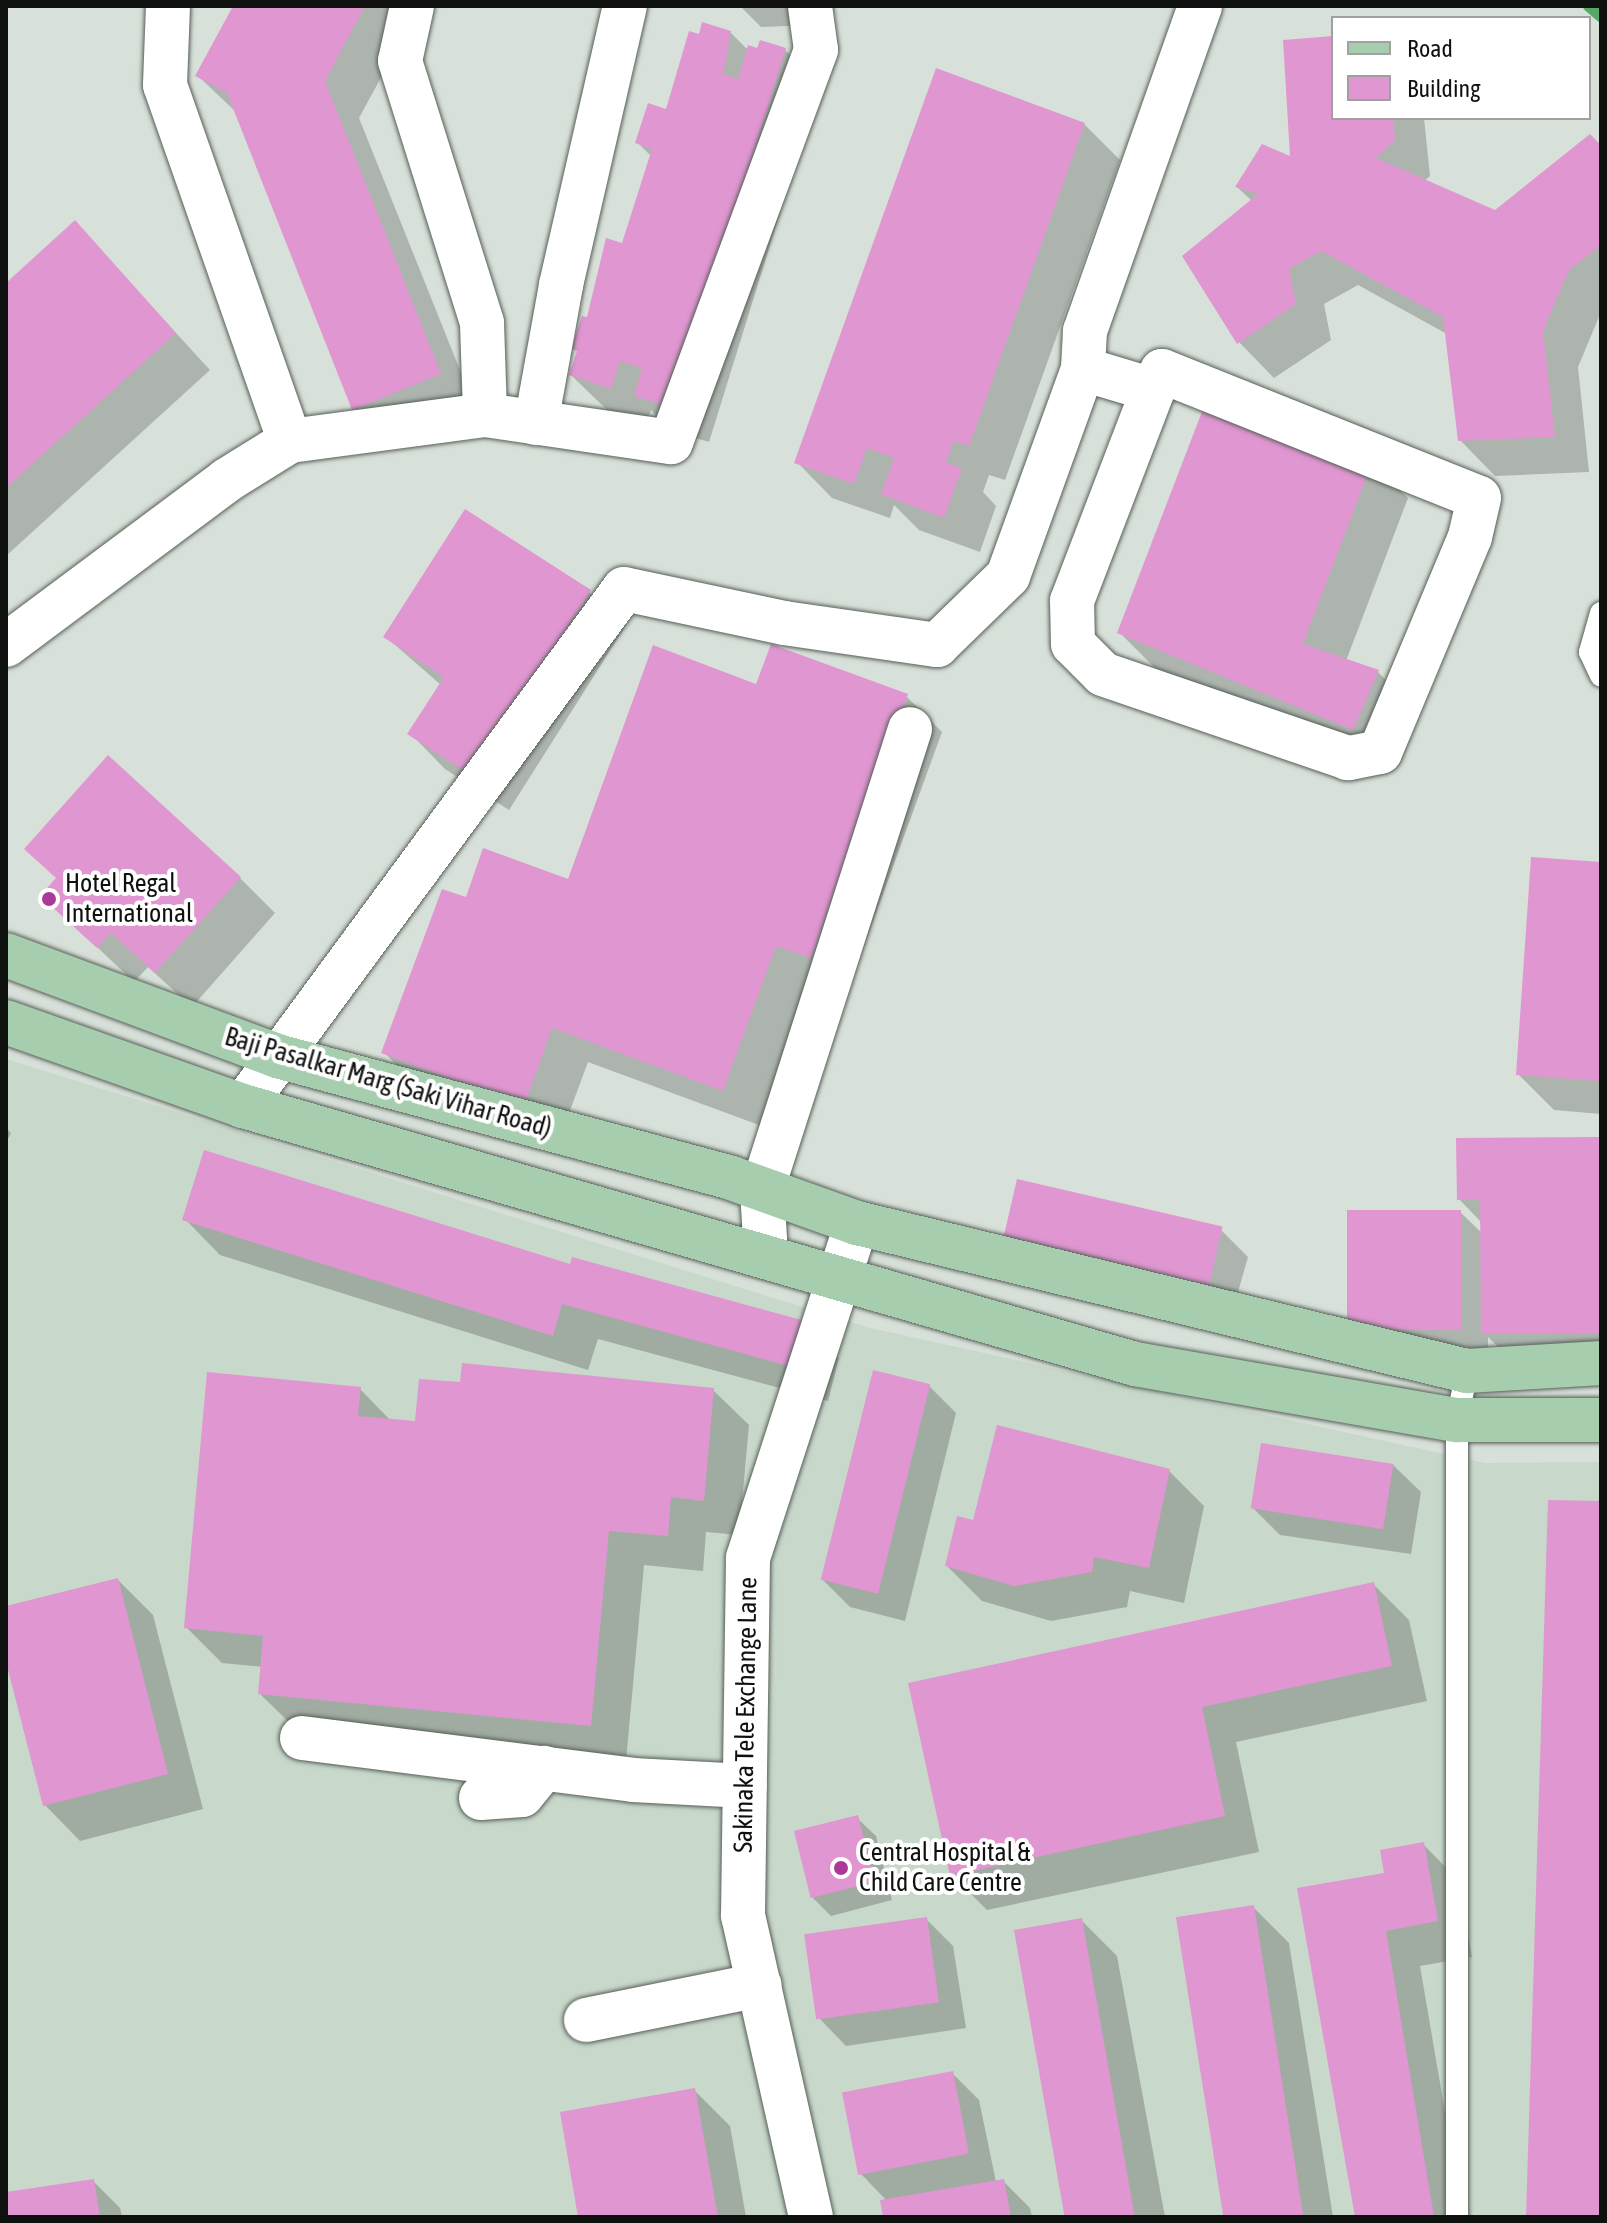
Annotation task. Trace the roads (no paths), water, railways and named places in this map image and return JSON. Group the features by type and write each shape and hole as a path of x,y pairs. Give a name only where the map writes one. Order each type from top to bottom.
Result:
{"main road":[{"name":"Baji Pasalkar Marg (Saki Vihar Road)","path":"6,955 277,1056 747,1184 857,1223 1467,1371 1601,1363"},
{"path":"6,1022 243,1106 713,1244 766,1254 1135,1364 1457,1420 1601,1420"}],"street":[{"path":"168,6 165,85 290,441"},
{"path":"412,6 400,61 482,323 485,415"},
{"path":"536,423 561,285 625,6"},
{"path":"6,645 227,480 290,441 485,415 671,442 816,50 810,6"},
{"path":"243,1106 624,589 784,623 937,645 1008,576 1083,369 1085,331 1200,6"},
{"path":"1083,369 1153,390"},
{"path":"1162,371 1479,498 1470,537 1380,752 1348,758 1103,674 1073,644 1072,601 1153,390 1162,371"},
{"path":"1008,576 1072,601"},
{"path":"766,1254 747,1184 910,729"},
{"name":"Sakinaka Tele Exchange Lane","path":"811,2217 743,1916 748,1558 857,1223"},
{"path":"302,1738 544,1768 745,1786"},
{"path":"481,1798 522,1795 544,1768"},
{"path":"586,2020 759,1985"}],"lane":[{"path":"1601,613 1590,652 1601,676"},
{"path":"1457,2217 1457,1420 1467,1371"}],"waterway":[{"path":"1589,6 1601,16"}],"place":[{"name":"Hotel Regal International","path":"49,899"},
{"name":"Central Hospital & Child Care Centre","path":"841,1868"}]}
